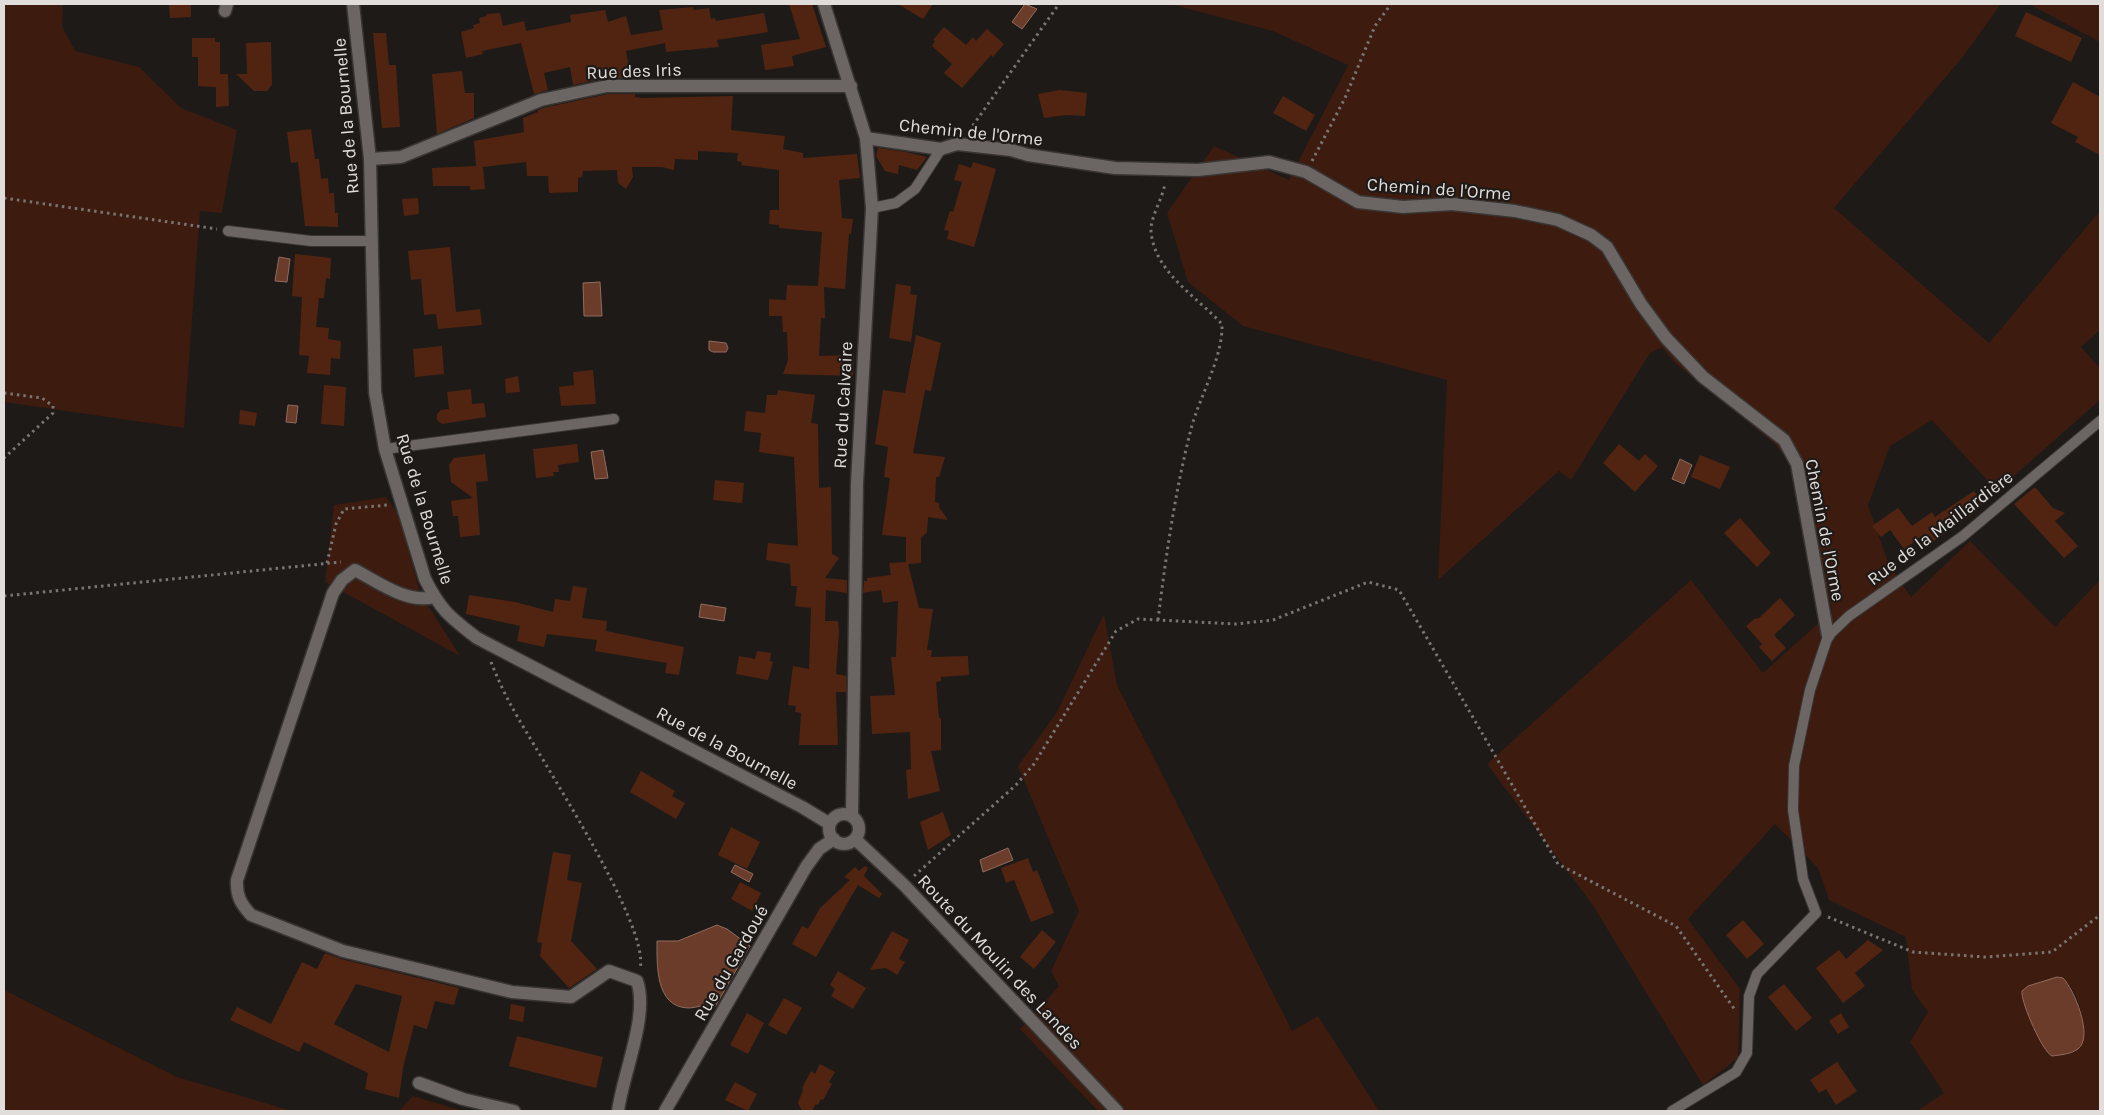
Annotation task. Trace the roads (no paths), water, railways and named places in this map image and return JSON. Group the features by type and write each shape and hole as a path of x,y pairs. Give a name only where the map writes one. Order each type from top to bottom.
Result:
{"street":[{"name":"Rue de la Bournelle","path":"353,4 370,159 375,392 385,449 425,579 434,597 444,612 482,640 802,807 830,824"},
{"name":"Rue du Calvaire","path":"824,4 866,138 872,208 856,483 852,816"},
{"name":"Rue des Iris","path":"370,159 401,157 542,100 607,86 851,86"},
{"name":"Chemin de l'Orme","path":"866,138 941,149 957,144 1011,150 1028,155 1115,168 1198,170 1269,162 1306,172 1358,202 1403,207 1452,204 1515,211 1558,220 1591,235 1607,247 1641,304 1666,338 1703,377 1784,440 1797,464 1828,636"},
{"path":"434,597 425,599 404,596 355,570 342,580 333,593 237,880 236,891 241,903 251,915 343,951 512,992 571,996 609,971 637,981 640,997 638,1022 620,1091 618,1111"},
{"path":"839,815 852,816 859,827 855,839 842,843 834,839 830,832 830,824 839,815"},
{"name":"Rue du Gardoué","path":"664,1111 806,867 819,849 834,839"},
{"name":"Route du Moulin des Landes","path":"855,839 904,885 1117,1111"},
{"path":"419,1083 464,1099 514,1111"}],"lane":[{"path":"872,208 896,203 915,189 941,149"},
{"path":"228,230 312,241 372,241"},
{"path":"385,449 614,419"},
{"name":"Rue de la Maillardière","path":"1672,1111 1736,1072 1748,1052 1749,996 1758,974 1816,912 1802,869 1793,810 1794,766 1810,690 1828,636 1849,616 1962,536 2100,421"}]}
